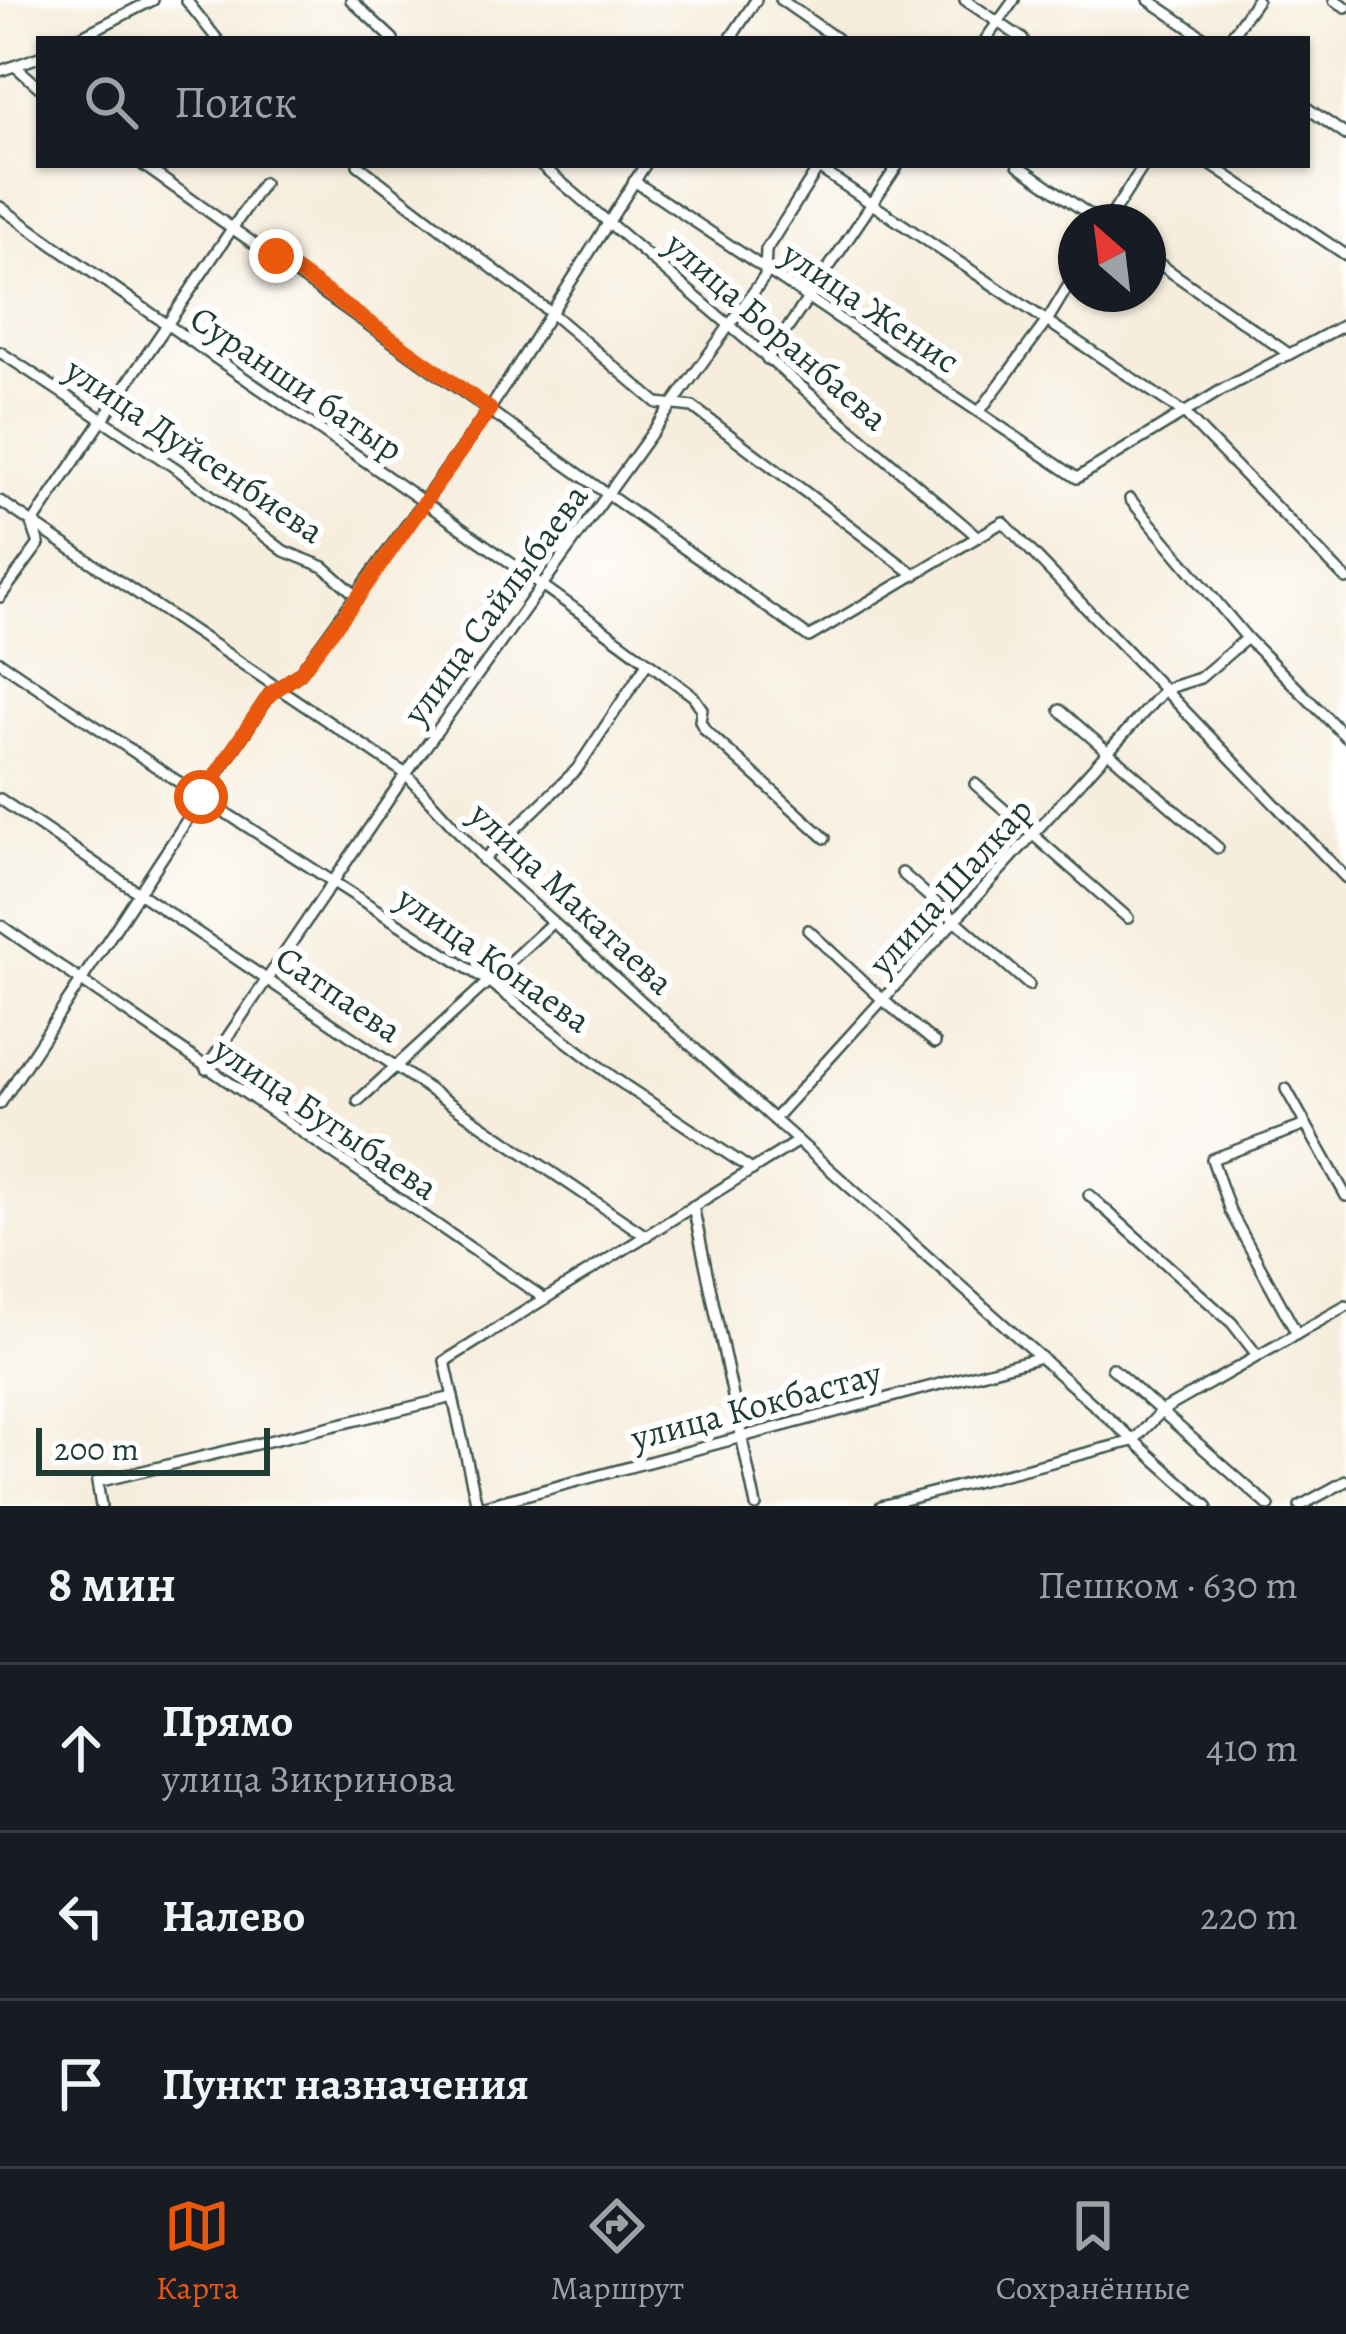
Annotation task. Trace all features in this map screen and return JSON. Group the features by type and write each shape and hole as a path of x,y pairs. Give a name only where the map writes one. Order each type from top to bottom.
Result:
{"street":[{"path":"82,36 153,0"},
{"path":"186,0 216,36"},
{"path":"351,0 390,36"},
{"path":"732,36 756,0"},
{"path":"781,0 833,36"},
{"path":"965,0 1019,36"},
{"path":"988,36 1014,0"},
{"path":"1149,0 1203,36"},
{"path":"1230,36 1257,0"},
{"path":"1334,0 1346,8"},
{"path":"0,71 36,58"},
{"path":"15,66 36,84"},
{"path":"1310,110 1346,135"},
{"path":"146,168 809,637 1003,522 1346,878"},
{"path":"362,168 551,313 657,403 693,407 915,575"},
{"name":"улица Боранбаева","path":"544,168 978,537"},
{"path":"0,1104 270,694 300,673 490,409 643,168"},
{"name":"улица Сайлыбаева","path":"206,1069 406,774 765,276 766,250 815,168"},
{"path":"819,168 1184,413 1346,579"},
{"path":"767,359 896,168"},
{"path":"1022,168 1076,204"},
{"path":"1116,204 1142,168"},
{"path":"1216,168 1346,255"},
{"name":"улица Женис","path":"634,181 1077,478 1184,413"},
{"path":"0,597 39,544 32,524 263,183"},
{"name":"Суранши батыр","path":"0,207 544,584 648,662 698,702 701,726 712,737 825,838"},
{"path":"1166,268 1288,353"},
{"path":"979,412 1058,303"},
{"path":"1184,413 1346,325"},
{"name":"улица Дуйсенбиева","path":"0,352 177,469 284,550 324,567 358,597"},
{"path":"1130,499 1246,638 1346,737"},
{"name":"улица Макатаева","path":"0,501 406,774 483,860 1207,1506"},
{"path":"1165,689 1200,679 1246,638"},
{"name":"улица Конаева","path":"0,662 489,982 616,1080 752,1170"},
{"path":"483,860 577,769 648,662"},
{"name":"улица Шалкар","path":"774,1119 1165,689"},
{"path":"1060,710 1218,848"},
{"path":"975,784 1128,918"},
{"name":"Сатпаева","path":"0,800 646,1236"},
{"path":"902,872 1029,985"},
{"path":"358,1101 553,922"},
{"name":"улица Бугыбаева","path":"0,925 545,1299"},
{"path":"808,930 935,1043"},
{"path":"1286,1089 1346,1196"},
{"path":"1297,1334 1230,1211 1212,1159 1306,1125"},
{"path":"480,1506 446,1361 798,1141"},
{"path":"1089,1195 1232,1323 1257,1355"},
{"path":"693,1206 756,1506"},
{"path":"881,1506 1133,1441 1163,1410 1346,1306"},
{"name":"улица Кокбастау","path":"480,1506 1041,1357"},
{"path":"1112,1368 1269,1506"},
{"path":"101,1506 97,1482 453,1397"},
{"path":"1300,1506 1346,1481"}],"route":[{"path":"201,797 270,694 300,673 358,597 490,409 276,256"}]}
